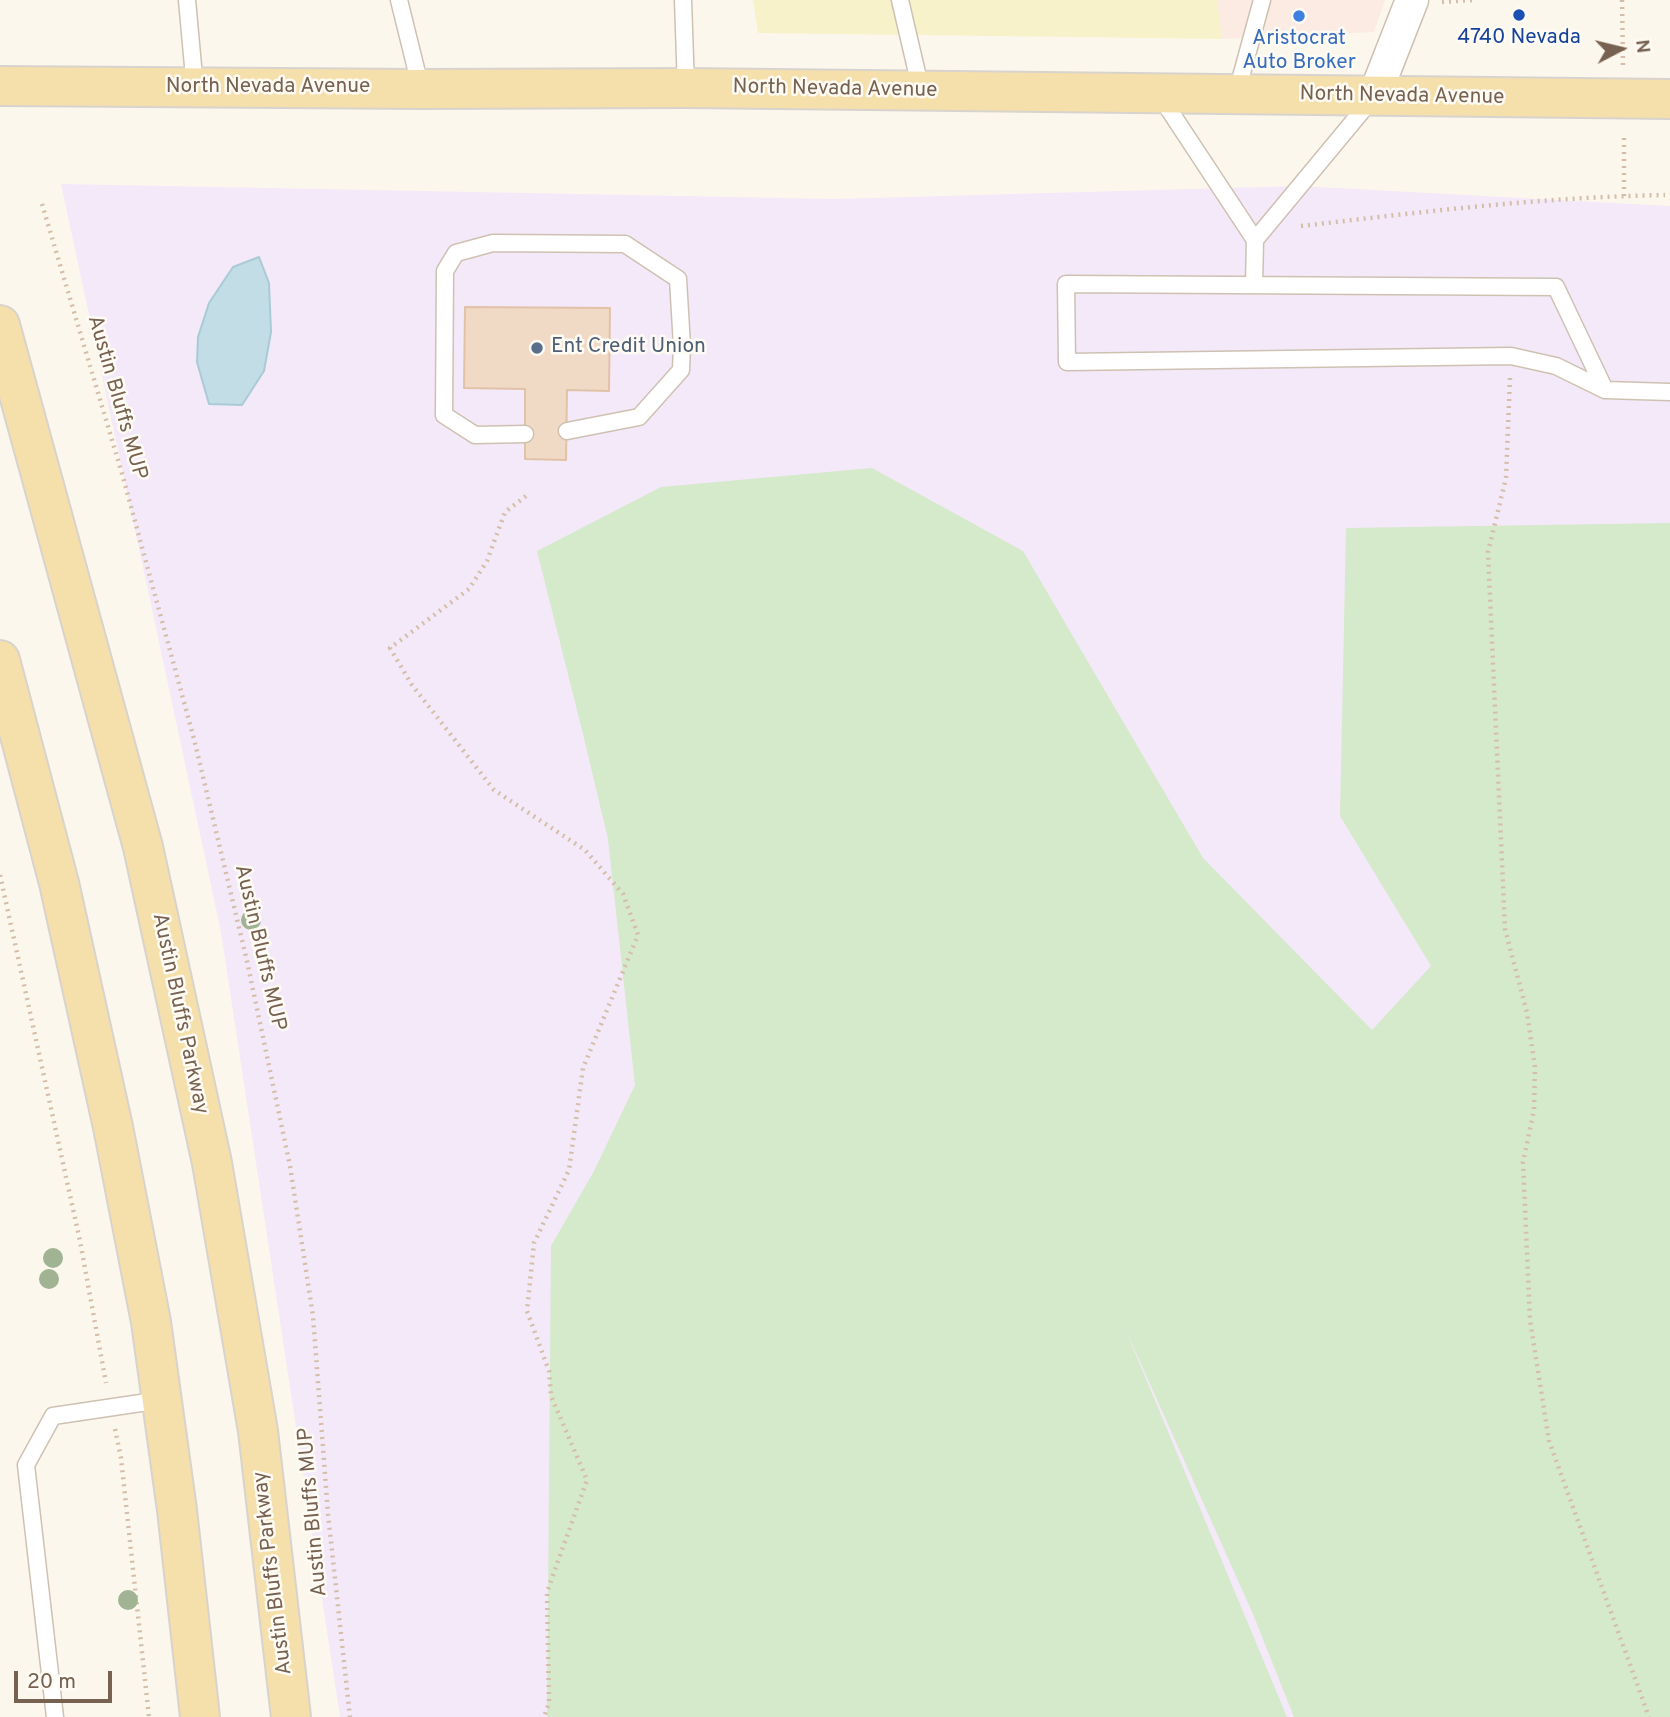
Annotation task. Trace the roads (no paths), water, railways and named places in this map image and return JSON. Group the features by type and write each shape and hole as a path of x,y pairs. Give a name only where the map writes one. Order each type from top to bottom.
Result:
{"main road":[{"name":"North Nevada Avenue","path":"0,86 686,88 1670,99"},
{"name":"Austin Bluffs Parkway","path":"0,325 143,847 212,1163 258,1431 292,1717"},
{"path":"0,660 59,883 113,1127 151,1322 177,1510 200,1717"}],"street":[{"path":"1374,97 1412,0"}],"lane":[{"path":"187,0 195,88"},
{"path":"399,0 421,89"},
{"path":"683,0 686,88"},
{"path":"900,0 921,92"},
{"path":"1236,95 1262,0"},
{"path":"1158,94 1255,240 1254,285"},
{"path":"1255,240 1374,97"},
{"path":"525,434 475,435 444,415 445,271 456,253 493,243 625,244 678,279 681,370 639,417 567,431"},
{"path":"1605,390 1556,287 1066,284 1067,362 1510,356 1556,366 1605,390 1670,392"},
{"path":"55,1717 26,1465 53,1416 161,1400"}],"water":[{"path":"259,257 269,283 271,332 264,371 242,405 209,404 197,362 198,337 209,303 233,267"}],"place":[{"name":"4740 Nevada","path":"1519,15"},
{"name":"Aristocrat Auto Broker","path":"1299,16"},
{"name":"Ent Credit Union","path":"537,348"}]}
